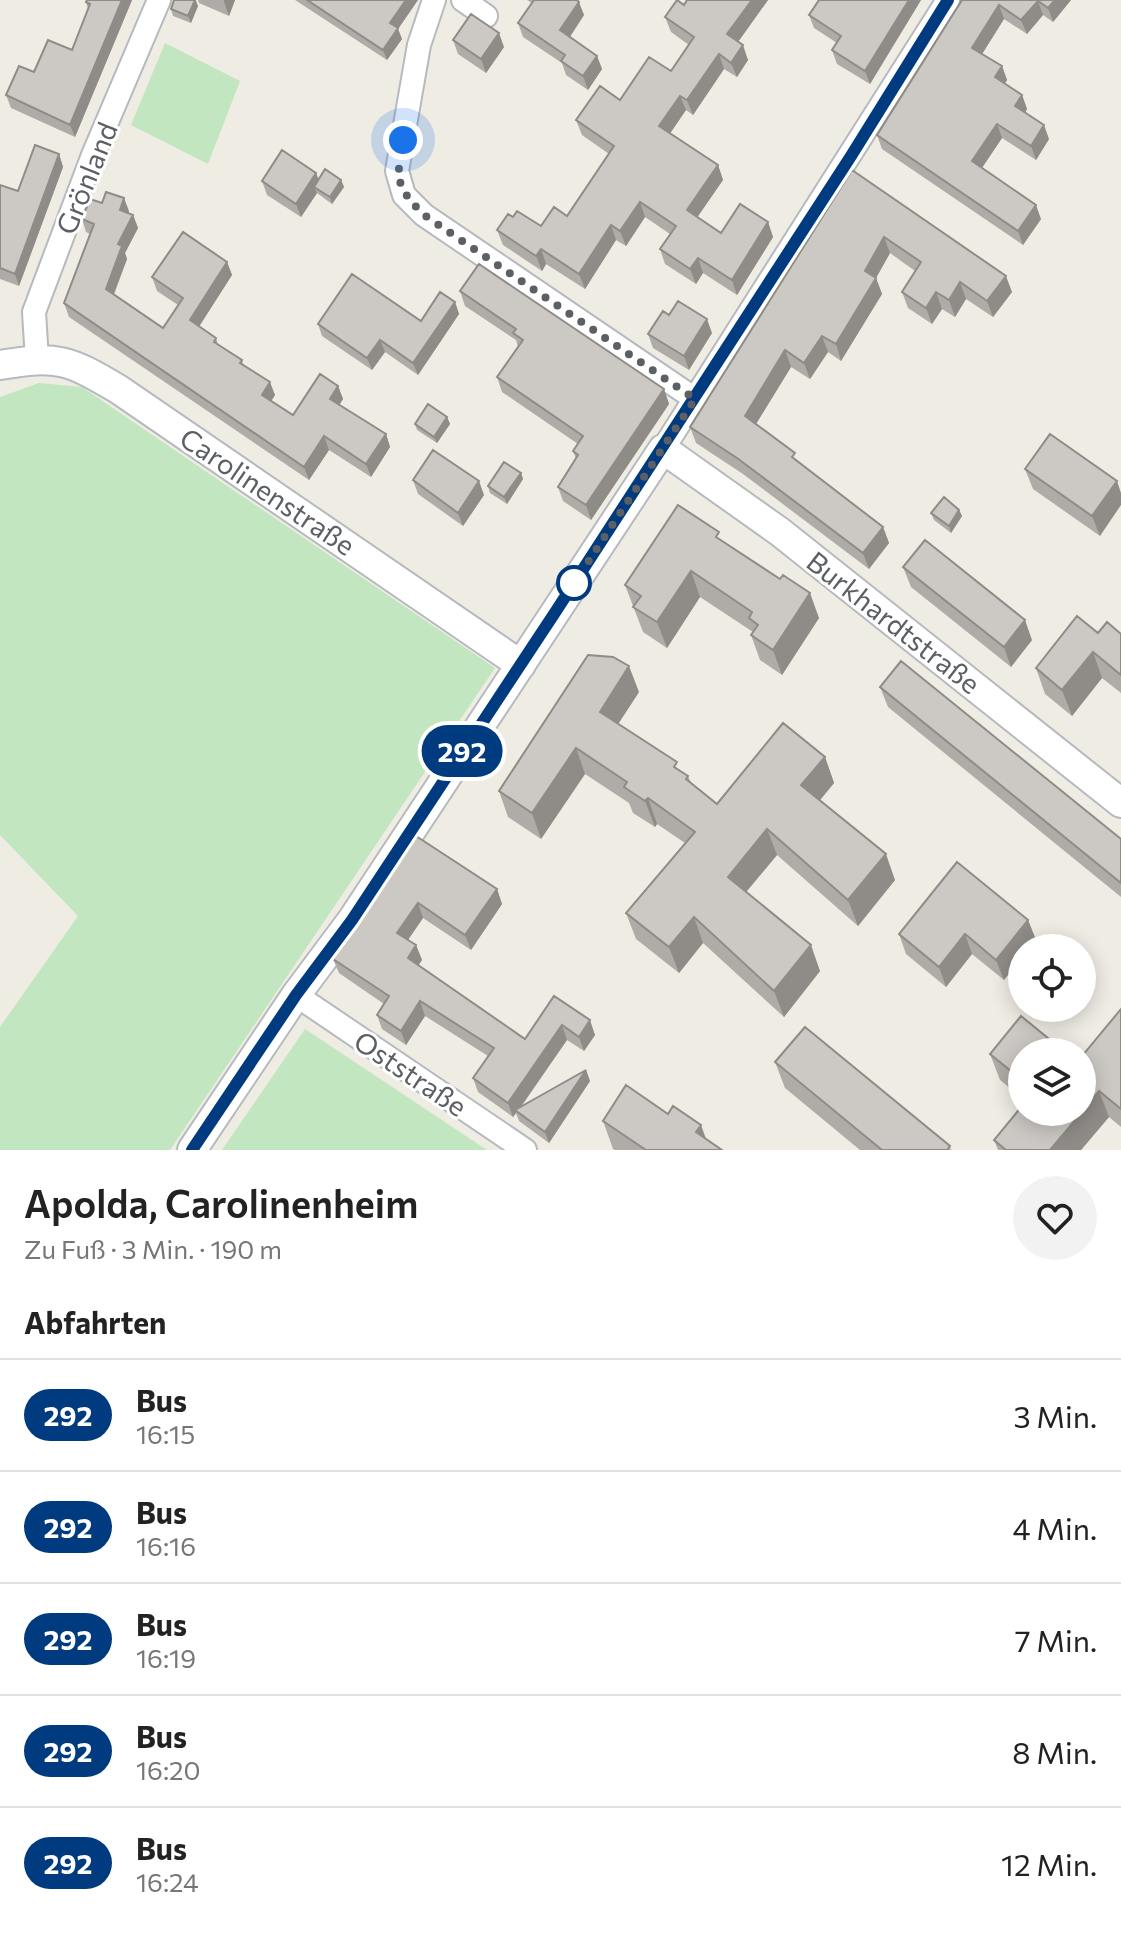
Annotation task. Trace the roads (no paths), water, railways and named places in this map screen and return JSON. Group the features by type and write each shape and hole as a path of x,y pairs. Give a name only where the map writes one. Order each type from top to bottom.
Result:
{"street":[{"name":"Grönland","path":"37,360 34,312 93,155 159,0"},
{"path":"434,0 419,45 397,171 404,195 424,215 695,399"},
{"path":"463,0 486,16"},
{"path":"192,1150 296,995 352,920 663,449 948,0"},
{"name":"Carolinenstraße","path":"0,365 58,360 82,368 118,389 521,665"},
{"name":"Burkhardtstraße","path":"663,449 780,532 1121,803"},
{"name":"Oststraße","path":"296,995 525,1150"}]}
